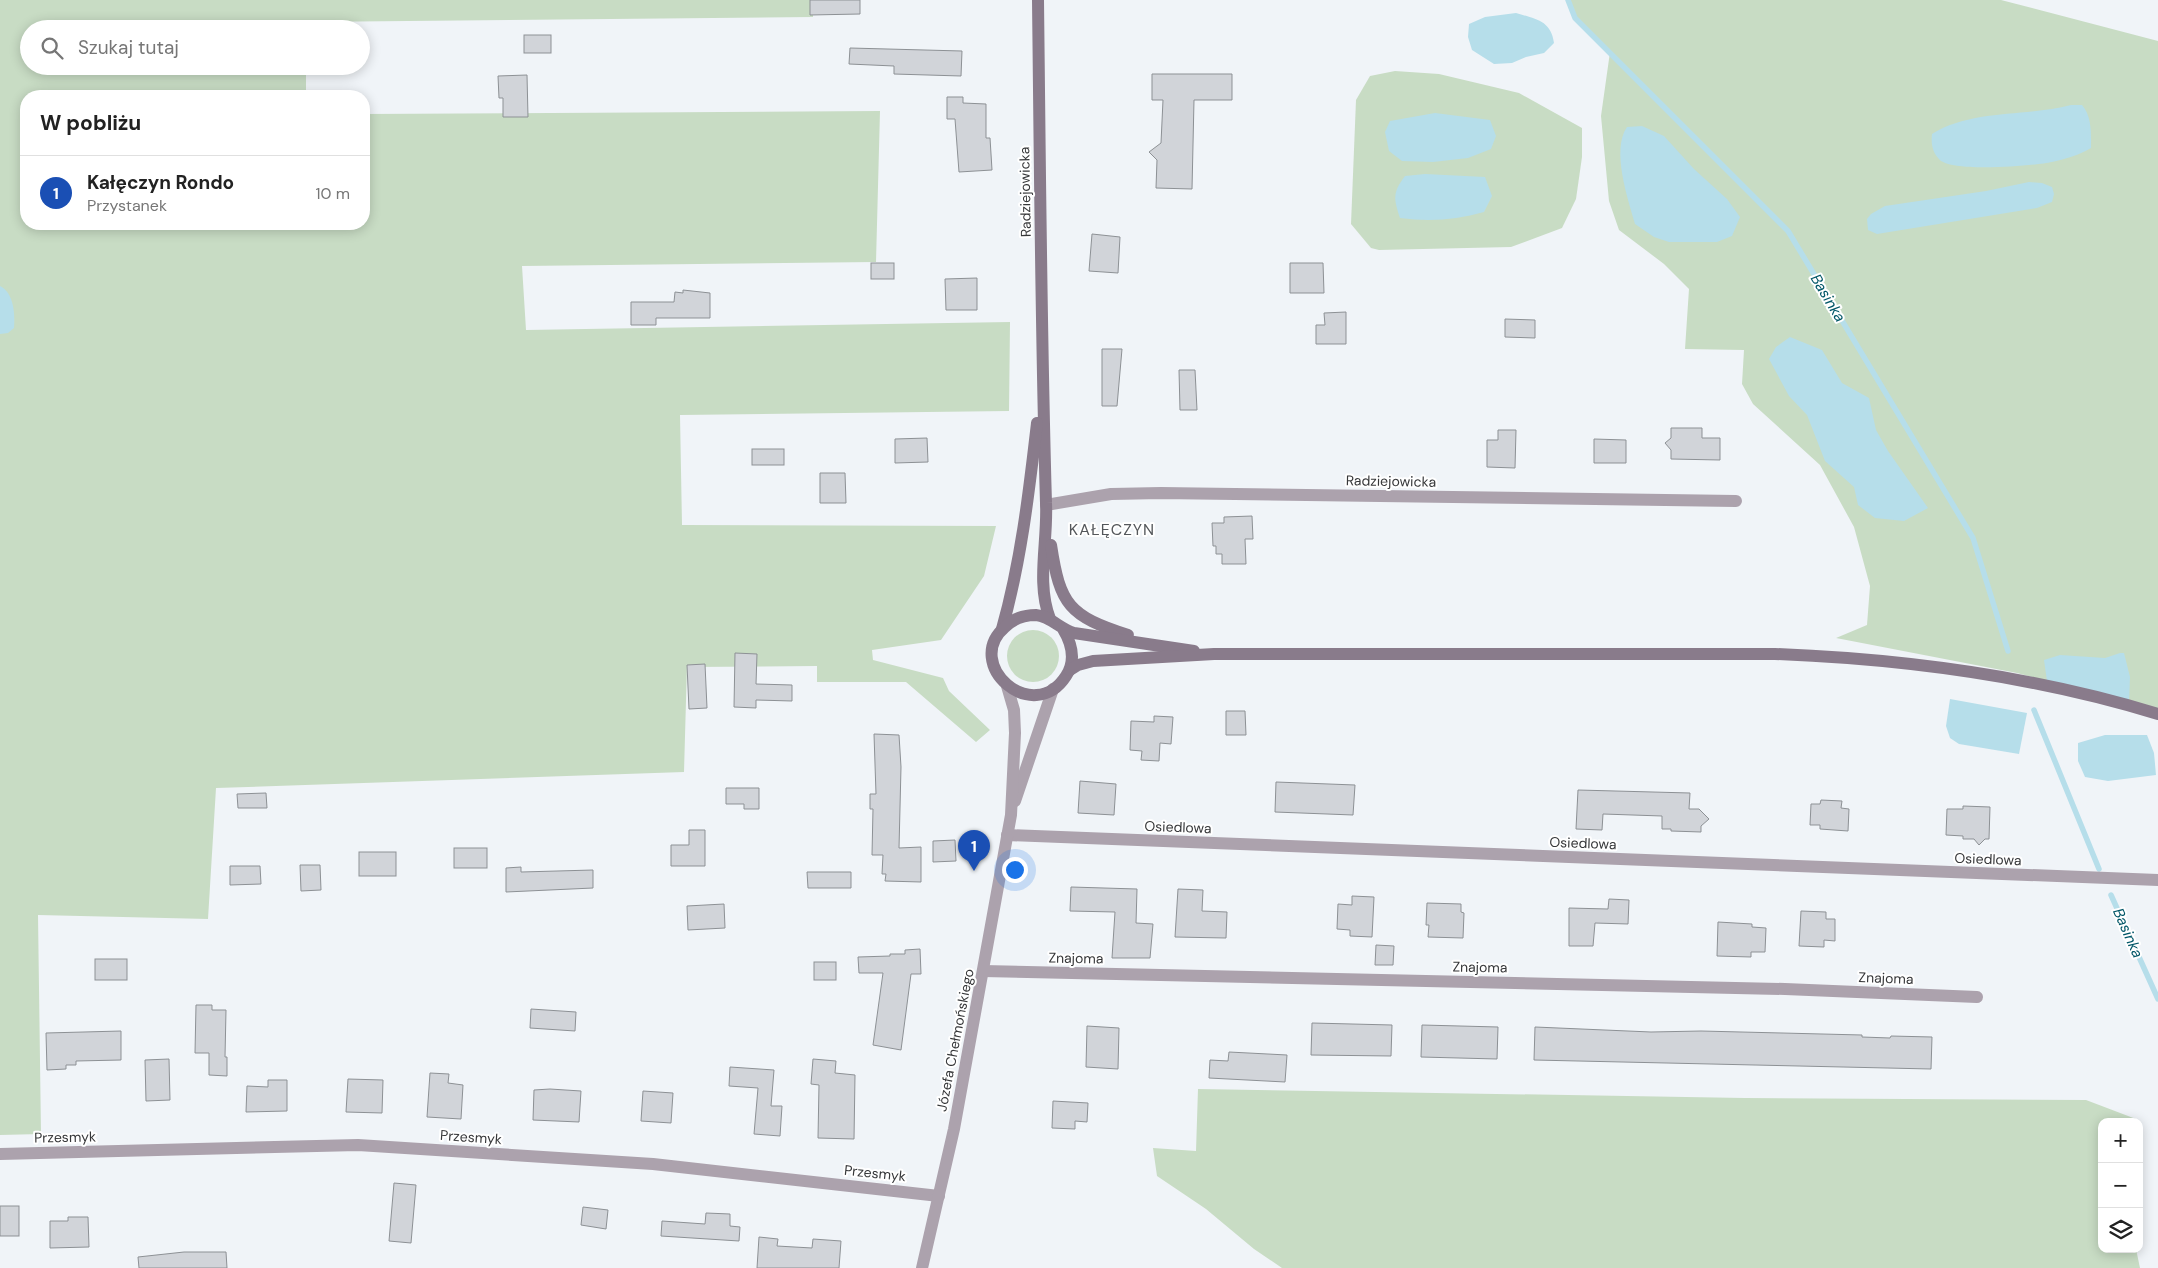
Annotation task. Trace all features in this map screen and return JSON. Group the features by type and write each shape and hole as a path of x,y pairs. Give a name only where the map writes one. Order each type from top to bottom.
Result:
{"main road":[{"name":"Radziejowicka","path":"1038,0 1042,384 1046,506 1043,598 1050,619"},
{"name":"Radziejowicka","path":"1002,629 1012,588 1027,505 1042,384"},
{"path":"1046,506 1056,577 1066,602 1079,614 1098,625 1157,644"},
{"path":"1070,670 1072,656 1070,642 1063,630 1050,619 1037,615 1024,616 1012,621 1002,629 996,638 992,656 997,674 1008,686 1018,692 1030,695 1042,694 1053,689 1060,684 1070,670 1078,665 1093,661 1214,654 1713,652 1834,656 1947,668 2010,679 2158,714"},
{"path":"1063,630 1214,654"}],"street":[{"name":"Radziejowicka","path":"1046,506 1111,494 1161,493 1736,501"},
{"name":"Józefa Chełmońskiego","path":"922,1268 954,1129 1010,816 1015,733 1014,710 1008,686"},
{"name":"Józefa Chełmońskiego","path":"1010,816 1053,689"},
{"name":"Osiedlowa","path":"1007,835 2158,880"},
{"name":"Znajoma","path":"983,971 1785,989 1977,997"},
{"name":"Przesmyk","path":"0,1154 358,1145 654,1164 939,1196"}],"green space":[{"path":"0,0 813,0 813,17 370,21 20,20 20,75 306,75 306,90 20,90 20,230 370,230 370,114 880,111 876,262 522,266 526,330 1010,322 1009,411 680,415 682,525 996,526 984,576 941,640 872,650 873,660 943,678 949,691 990,730 976,742 906,682 817,682 817,666 689,667 687,665 684,772 216,788 208,919 38,915 41,1134 0,1135"},
{"path":"1568,0 2001,0 2158,41 2158,710 2017,673 1836,638 1867,625 1870,586 1854,527 1820,465 1753,404 1742,384 1744,350 1685,349 1689,289 1664,264 1619,230 1609,201 1601,116 1610,52 1575,18"},
{"path":"1395,71 1439,74 1519,93 1582,128 1582,157 1576,199 1562,228 1511,247 1379,250 1371,248 1351,224 1356,100 1370,76"},
{"path":"1028,630 1038,630 1052,637 1059,651 1059,661 1052,675 1038,682 1028,682 1018,678 1011,671 1007,661 1007,651 1011,641 1018,634"},
{"path":"1198,1089 1745,1098 2086,1100 2133,1118 2098,1118 2098,1253 2137,1253 2140,1268 1282,1268 1254,1249 1206,1209 1157,1176 1153,1148 1196,1151"}],"water":[{"path":"1516,13 1536,19 1549,29 1554,43 1544,53 1526,57 1512,63 1494,64 1472,50 1468,37 1469,24 1485,17"},
{"path":"2071,105 2082,105 2088,115 2091,148 2082,153 2052,162 1975,167 1946,163 1939,159 1933,150 1932,134 1948,126 1982,117 2054,109"},
{"path":"1435,113 1490,120 1496,136 1491,149 1468,158 1433,162 1402,161 1389,151 1385,132 1390,121"},
{"path":"1642,126 1664,136 1694,169 1727,199 1740,217 1732,236 1717,242 1669,242 1654,237 1635,224 1622,175 1621,148 1622,137 1627,127"},
{"path":"1425,174 1485,177 1492,196 1484,212 1474,215 1432,220 1400,218 1395,196 1398,187 1405,176"},
{"path":"2029,182 2042,183 2052,187 2054,194 2052,202 2037,208 1877,234 1868,230 1867,219 1871,214 1885,206 1986,191"},
{"path":"0,286 5,289 13,304 14,328 8,333 0,334"},
{"path":"1790,337 1822,350 1842,383 1869,398 1876,430 1888,451 1928,508 1904,521 1875,518 1858,505 1854,487 1825,461 1807,415 1789,396 1769,359 1776,347"},
{"path":"2124,653 2130,677 2129,702 2047,681 2044,660 2060,655 2105,658"},
{"path":"1950,699 2027,713 2019,754 1959,744 1950,738 1946,726"},
{"path":"2105,735 2147,735 2154,753 2156,775 2108,781 2085,777 2078,761 2078,743"}],"building":[{"path":"810,0 860,0 860,14 810,15"},
{"path":"524,35 551,35 551,53 524,53"},
{"path":"850,48 962,51 961,76 894,74 894,66 849,64"},
{"path":"1152,74 1232,74 1232,100 1194,100 1192,189 1156,188 1157,160 1149,152 1161,143 1163,100 1152,100"},
{"path":"527,75 528,117 503,117 503,98 499,98 498,76"},
{"path":"947,97 963,97 963,103 986,104 986,138 990,138 992,170 959,172 955,119 947,119"},
{"path":"1092,234 1120,237 1118,273 1089,271"},
{"path":"871,263 894,263 894,279 871,279"},
{"path":"1290,263 1323,263 1324,293 1290,293"},
{"path":"977,278 977,310 946,310 945,279"},
{"path":"683,290 710,293 710,318 656,318 656,325 631,325 631,302 674,302 675,292 683,293"},
{"path":"1346,312 1346,344 1316,344 1316,325 1325,325 1324,313"},
{"path":"1505,319 1535,320 1535,338 1505,337"},
{"path":"1102,349 1122,349 1117,406 1102,406"},
{"path":"1179,370 1195,370 1197,410 1180,410"},
{"path":"1671,428 1702,428 1702,438 1720,438 1720,460 1671,459 1671,450 1665,443 1671,438"},
{"path":"1498,430 1516,430 1515,468 1487,467 1487,440 1498,440"},
{"path":"927,438 928,462 895,463 895,439"},
{"path":"1594,439 1626,440 1626,463 1594,463"},
{"path":"752,449 784,449 784,465 752,465"},
{"path":"820,473 845,473 846,503 820,503"},
{"path":"1252,516 1253,539 1245,539 1246,564 1222,564 1222,554 1216,554 1216,546 1213,546 1212,523 1224,523 1224,517"},
{"path":"735,653 757,654 756,684 792,685 792,701 756,700 756,708 734,707"},
{"path":"705,664 707,708 689,709 687,665"},
{"path":"1226,711 1245,711 1246,735 1226,735"},
{"path":"1154,716 1173,717 1171,744 1160,743 1159,761 1141,760 1142,751 1130,750 1131,721 1154,722"},
{"path":"874,734 899,735 901,767 899,848 921,847 921,882 885,881 886,874 882,874 883,855 872,855 873,809 870,809 870,794 876,794"},
{"path":"1080,781 1116,784 1114,815 1078,813"},
{"path":"1276,782 1355,785 1353,815 1275,812"},
{"path":"726,788 759,788 759,809 744,809 744,804 726,804"},
{"path":"1578,790 1690,793 1689,809 1699,809 1709,819 1701,826 1701,832 1671,831 1671,829 1662,829 1662,816 1603,814 1602,830 1576,829"},
{"path":"266,793 267,808 238,808 237,794"},
{"path":"1821,800 1842,801 1841,808 1849,809 1848,831 1820,829 1820,825 1810,825 1811,804 1820,804"},
{"path":"1963,806 1990,807 1989,839 1985,839 1979,845 1974,839 1963,839 1963,836 1946,835 1947,809 1963,809"},
{"path":"689,830 705,830 705,866 671,866 671,845 689,845"},
{"path":"955,840 956,861 933,862 933,841"},
{"path":"454,848 487,848 487,868 454,868"},
{"path":"359,852 396,852 396,876 359,876"},
{"path":"300,865 320,865 321,890 301,891"},
{"path":"230,866 260,866 261,884 230,885"},
{"path":"521,867 521,872 593,870 593,888 506,892 506,868"},
{"path":"807,872 851,872 851,888 808,888"},
{"path":"1071,887 1137,889 1136,923 1153,924 1150,958 1112,958 1115,912 1070,911"},
{"path":"1178,889 1203,890 1202,911 1227,912 1226,938 1175,937"},
{"path":"1352,896 1374,897 1372,937 1350,936 1350,930 1337,929 1338,904 1352,905"},
{"path":"1609,899 1629,900 1628,924 1595,923 1593,946 1569,946 1569,908 1608,909"},
{"path":"1427,903 1461,904 1461,912 1464,913 1463,938 1428,937 1429,925 1426,925"},
{"path":"724,904 725,928 688,930 687,906"},
{"path":"1801,911 1826,912 1826,919 1835,919 1835,941 1824,940 1824,947 1799,946"},
{"path":"1718,922 1752,924 1752,927 1766,928 1765,952 1751,952 1751,957 1717,956"},
{"path":"1376,945 1394,946 1393,965 1375,965"},
{"path":"920,949 921,974 911,974 901,1050 873,1045 883,973 859,973 858,957 890,956 890,954 905,954 905,950"},
{"path":"95,959 127,959 127,980 95,980"},
{"path":"814,962 836,962 836,980 814,980"},
{"path":"196,1005 212,1005 212,1010 226,1010 225,1057 227,1057 227,1076 209,1075 209,1053 195,1053"},
{"path":"531,1009 576,1012 575,1031 530,1028"},
{"path":"1312,1023 1392,1025 1391,1056 1311,1055"},
{"path":"1422,1025 1498,1027 1497,1059 1421,1057"},
{"path":"1087,1026 1119,1028 1118,1069 1086,1067"},
{"path":"1535,1027 1651,1032 1701,1031 1862,1035 1862,1037 1890,1038 1891,1036 1932,1037 1931,1069 1534,1060"},
{"path":"121,1031 121,1060 76,1061 76,1065 66,1065 66,1069 47,1070 46,1033"},
{"path":"1229,1052 1287,1055 1285,1082 1209,1078 1210,1060 1228,1061"},
{"path":"169,1059 170,1100 146,1101 145,1060"},
{"path":"813,1059 836,1061 835,1073 855,1075 854,1139 818,1138 819,1085 811,1084"},
{"path":"730,1067 774,1070 771,1106 782,1106 780,1136 754,1134 758,1088 729,1086"},
{"path":"430,1073 449,1074 448,1083 463,1085 461,1119 427,1117"},
{"path":"348,1079 383,1080 382,1113 346,1112"},
{"path":"268,1080 287,1080 287,1111 246,1112 247,1086 268,1087"},
{"path":"534,1090 581,1091 579,1122 533,1120"},
{"path":"643,1091 673,1093 671,1123 641,1121"},
{"path":"1053,1101 1088,1103 1087,1122 1075,1121 1075,1129 1052,1128"},
{"path":"394,1183 416,1185 411,1243 389,1241"},
{"path":"0,1206 19,1206 19,1236 0,1236"},
{"path":"583,1207 608,1210 606,1229 581,1225"},
{"path":"706,1213 730,1214 730,1226 740,1227 739,1241 661,1236 662,1221 705,1224"},
{"path":"68,1217 88,1217 89,1247 50,1248 50,1221 68,1221"},
{"path":"759,1237 778,1239 777,1246 812,1248 813,1239 841,1241 839,1268 757,1268"},
{"path":"184,1252 226,1252 227,1268 139,1268 138,1257"}],"waterway":[{"name":"Basinka","path":"1568,0 1575,18 1788,231 1973,538 2008,651"},
{"path":"2034,710 2099,869"},
{"name":"Basinka","path":"2111,895 2158,999"}],"place":[{"name":"Kałęczyn Rondo","path":"974,871"}],"district":[{"name":"KAŁĘCZYN","path":"1112,529"}]}
